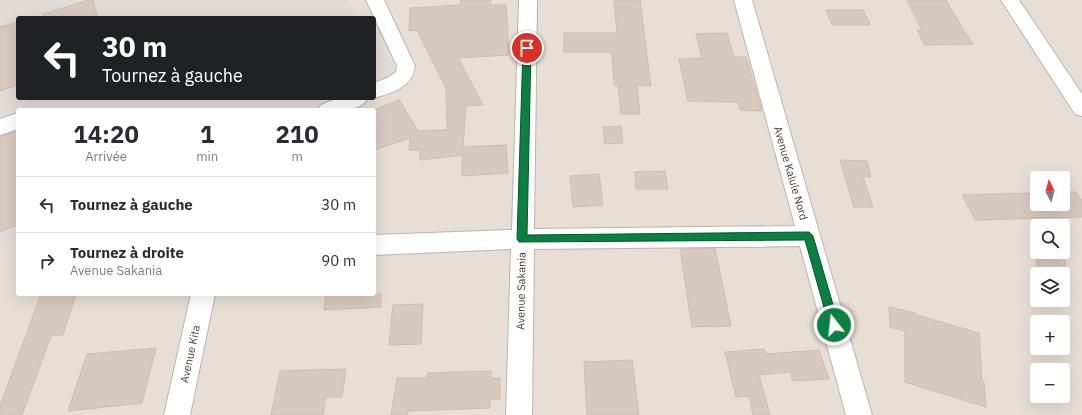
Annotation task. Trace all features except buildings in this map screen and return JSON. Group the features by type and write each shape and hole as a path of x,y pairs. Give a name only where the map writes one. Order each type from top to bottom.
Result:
{"street":[{"path":"376,0 406,66 405,75 399,80 376,90"},
{"name":"Avenue Sakania","path":"519,415 528,0"},
{"name":"Avenue Kalule Nord","path":"743,0 860,415"},
{"path":"1010,0 1082,109"},
{"path":"333,108 353,100"},
{"path":"0,127 16,122"},
{"path":"376,245 522,239 809,236"},
{"name":"Avenue Kita","path":"177,415 203,296"}],"shaded area":[{"path":"0,0 1082,0 1082,415 0,415"},
{"path":"0,0 347,0 358,16 16,16 16,100 334,100 316,108 16,108 16,241 0,248"},
{"path":"376,41 398,72 376,81"}],"route":[{"path":"527,48 522,239 809,236 834,325"}]}
